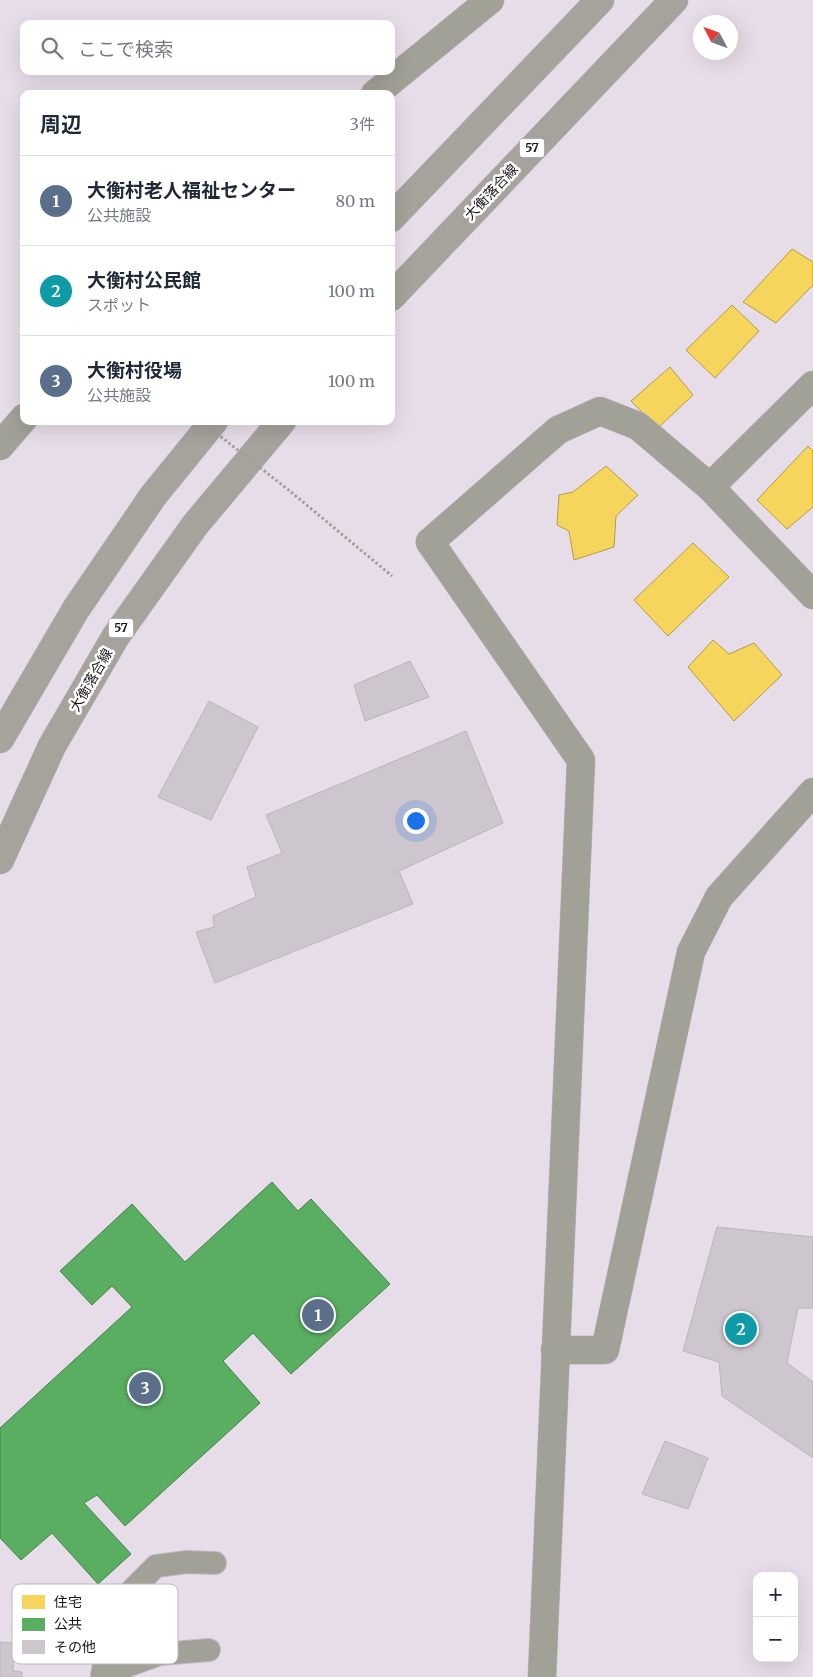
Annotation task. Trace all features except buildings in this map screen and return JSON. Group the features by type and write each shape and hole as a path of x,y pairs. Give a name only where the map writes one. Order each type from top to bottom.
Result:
{"main road":[{"path":"395,214 600,0"},
{"name":"大衡落合線","path":"395,293 674,0"},
{"path":"0,739 76,609 153,496 211,425"},
{"name":"大衡落合線","path":"0,860 52,746 116,636 195,525 279,425"}],"street":[{"path":"380,90 490,0"},
{"path":"710,487 813,385"},
{"path":"542,1677 581,760 430,542 558,430 600,411 638,426 710,487 813,595"},
{"path":"0,446 20,423"},
{"path":"555,1350 605,1350 691,952 719,897 813,792"}],"lane":[{"path":"138,1584 156,1566 187,1562 215,1563"},
{"path":"178,1653 209,1650"},
{"path":"102,1676 134,1664"}],"path":[{"path":"205,425 291,492 392,576"}],"place":[{"name":"大衡村老人福祉センター","path":"318,1315"},
{"name":"大衡村公民館","path":"741,1329"},
{"name":"大衡村役場","path":"145,1388"}]}
